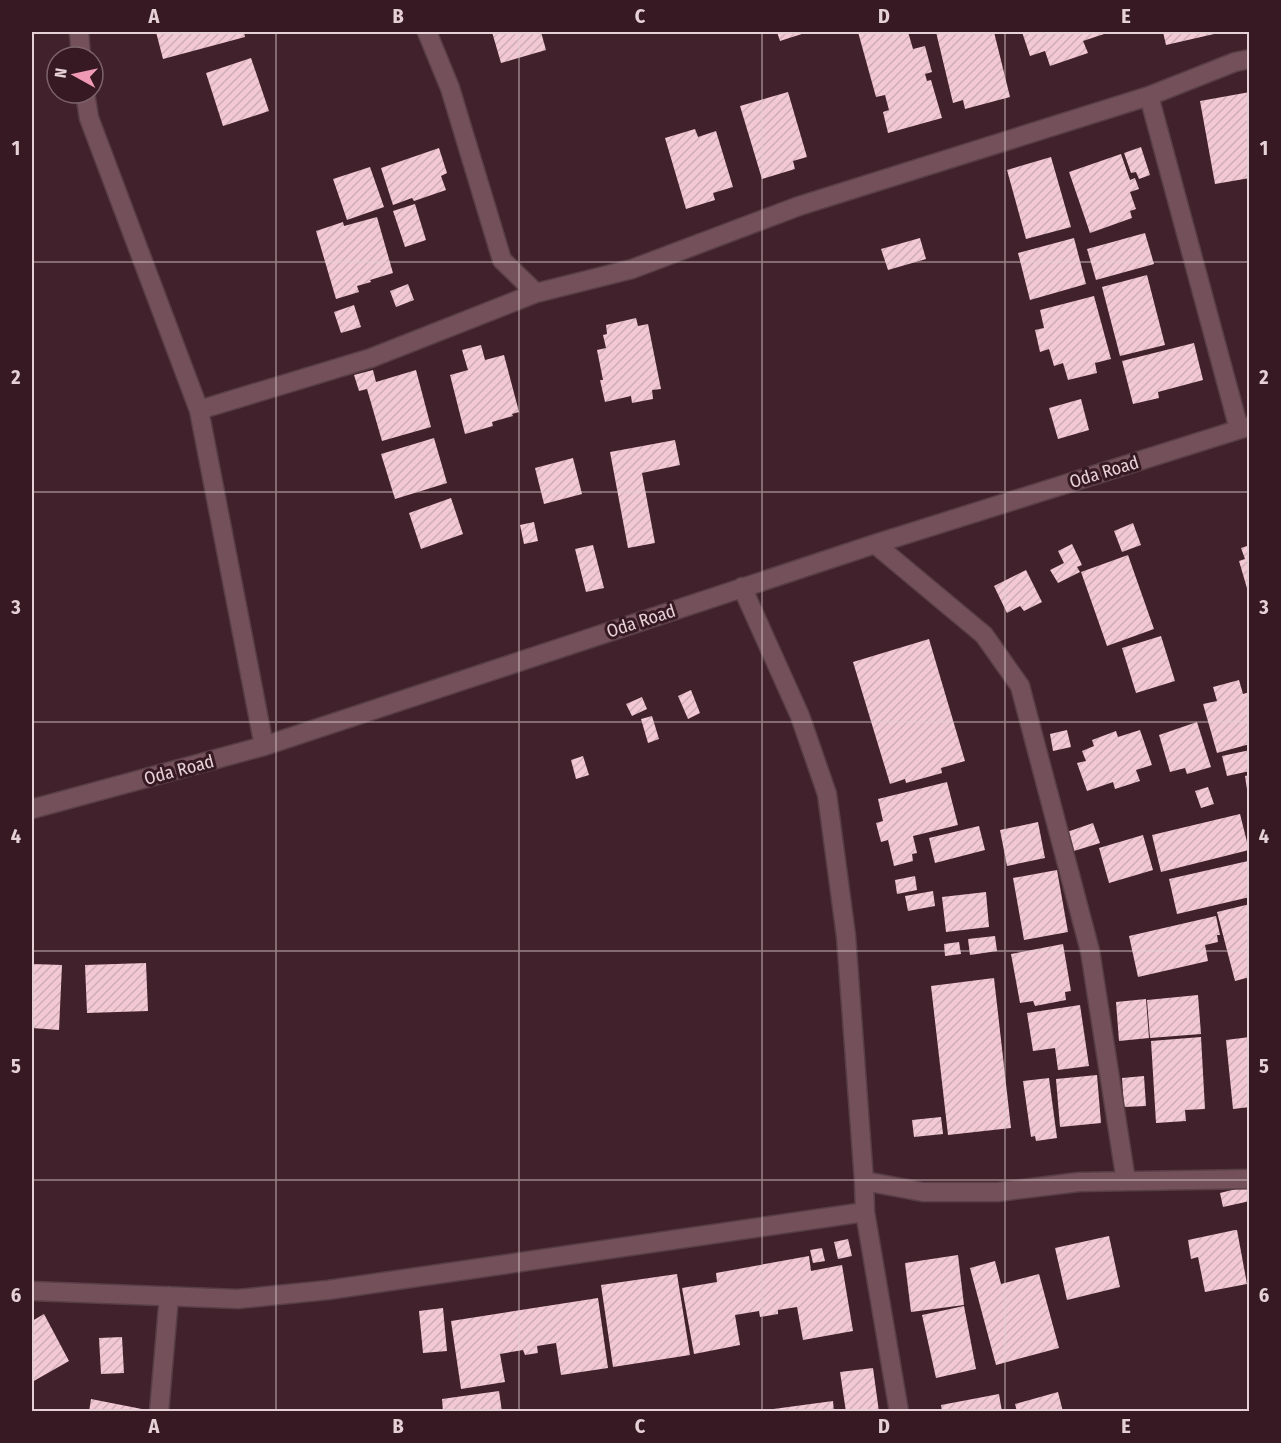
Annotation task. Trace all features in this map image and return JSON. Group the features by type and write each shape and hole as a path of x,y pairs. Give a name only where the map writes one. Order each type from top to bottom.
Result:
{"street":[{"path":"427,32 450,88 502,260 536,293"},
{"path":"199,410 371,358 536,293 632,269 799,206 1149,96 1234,62 1250,59"},
{"path":"1149,96 1244,428"},
{"path":"87,105 89,118 199,410 264,746"},
{"name":"Oda Road","path":"32,809 264,746 742,587 1244,428"},
{"path":"875,544 984,635 1020,686 1090,951 1126,1181"},
{"path":"742,587 800,716 827,794 846,936 865,1212 898,1412"},
{"path":"864,1181 923,1192 998,1192 1079,1182 1250,1179"},
{"path":"32,1291 238,1299 328,1290 865,1212"},
{"path":"159,1412 169,1296"}],"building":[{"path":"156,32 244,32 245,37 163,59"},
{"path":"492,32 541,32 546,50 501,63"},
{"path":"777,32 808,32 780,41"},
{"path":"858,32 908,32 913,49 925,46 932,72 925,74 927,81 931,80 942,118 888,133 883,112 889,110 885,95 876,97"},
{"path":"936,32 994,32 1010,97 965,109 963,100 953,103"},
{"path":"1022,32 1110,32 1083,41 1088,53 1050,66 1045,51 1030,56"},
{"path":"1163,32 1214,32 1214,34 1166,45"},
{"path":"251,58 269,111 223,126 206,73"},
{"path":"788,92 807,157 793,161 795,169 762,179 740,106"},
{"path":"1250,92 1250,178 1215,184 1200,101"},
{"path":"695,129 698,137 716,131 733,187 713,193 715,200 686,209 665,138"},
{"path":"1141,147 1150,175 1139,179 1136,172 1131,173 1124,153"},
{"path":"439,148 447,173 441,176 446,190 414,201 412,198 393,205 381,168"},
{"path":"1121,154 1130,180 1135,178 1139,189 1130,192 1136,209 1130,211 1132,218 1090,233 1069,172"},
{"path":"1051,157 1071,227 1026,239 1007,170"},
{"path":"370,167 384,207 347,220 333,179"},
{"path":"415,204 426,240 405,247 393,211"},
{"path":"377,217 393,273 357,286 359,292 336,299 316,231 343,222 344,226"},
{"path":"1145,233 1154,264 1096,280 1087,249"},
{"path":"920,238 926,259 888,270 881,249"},
{"path":"1074,238 1086,284 1030,300 1018,253"},
{"path":"1147,275 1165,345 1120,356 1102,287"},
{"path":"408,284 414,300 396,307 390,291"},
{"path":"1094,296 1111,359 1095,363 1097,373 1068,380 1063,363 1054,366 1049,349 1040,352 1035,330 1044,328 1040,310"},
{"path":"354,305 361,327 341,333 334,312"},
{"path":"636,318 638,326 648,324 661,389 652,390 653,399 632,403 631,396 605,402 597,350 606,348 603,335 607,334 606,325"},
{"path":"1194,343 1203,380 1158,392 1159,398 1133,404 1122,361"},
{"path":"481,345 485,360 504,355 519,412 492,422 493,426 465,434 450,375 468,370 462,350"},
{"path":"373,370 376,382 416,370 431,427 382,441 367,389 359,391 354,375"},
{"path":"1081,399 1089,430 1058,439 1049,408"},
{"path":"434,438 447,483 395,499 381,454"},
{"path":"675,440 680,465 642,473 655,543 628,548 610,452"},
{"path":"573,458 582,494 544,504 535,468"},
{"path":"451,498 463,534 421,549 409,513"},
{"path":"534,522 538,541 524,544 520,525"},
{"path":"1133,523 1141,545 1122,552 1114,531"},
{"path":"1072,544 1082,565 1077,567 1080,572 1058,583 1050,570 1064,563 1058,551"},
{"path":"593,545 604,588 586,592 575,549"},
{"path":"1250,545 1249,595 1239,561 1245,559 1241,548"},
{"path":"1128,555 1154,629 1107,646 1081,572"},
{"path":"1026,570 1042,602 1024,611 1020,606 1007,613 994,586"},
{"path":"1161,636 1175,681 1136,693 1122,648"},
{"path":"929,639 965,761 941,768 942,773 906,783 905,779 890,784 853,662"},
{"path":"1239,680 1243,694 1250,692 1250,744 1217,753 1203,704 1217,701 1213,687"},
{"path":"691,690 700,713 688,719 678,696"},
{"path":"642,697 647,709 632,716 626,704"},
{"path":"652,716 659,739 648,743 641,719"},
{"path":"1197,722 1211,767 1187,774 1185,768 1170,772 1159,735"},
{"path":"1067,730 1071,747 1053,751 1050,734"},
{"path":"1140,730 1152,765 1136,770 1140,781 1115,789 1113,782 1087,791 1077,763 1086,761 1082,751 1094,746 1092,740 1116,731 1118,737"},
{"path":"1250,750 1250,771 1227,776 1222,756"},
{"path":"583,756 589,775 576,779 571,760"},
{"path":"1250,775 1250,796 1248,796 1245,776"},
{"path":"947,782 958,825 913,836 917,853 912,854 913,861 894,866 888,840 881,842 876,823 883,821 878,799"},
{"path":"1208,787 1214,804 1201,808 1195,791"},
{"path":"1240,814 1249,850 1161,872 1152,835"},
{"path":"1038,822 1045,858 1007,866 1000,830"},
{"path":"1093,823 1100,843 1074,851 1067,832"},
{"path":"979,826 985,850 935,863 929,838"},
{"path":"1143,835 1153,870 1109,883 1099,848"},
{"path":"1248,861 1250,897 1177,914 1169,879"},
{"path":"1057,870 1068,932 1024,940 1013,878"},
{"path":"915,876 917,890 897,894 895,880"},
{"path":"933,891 935,906 908,911 905,896"},
{"path":"986,892 989,927 946,932 942,897"},
{"path":"1250,904 1250,977 1235,981 1217,912"},
{"path":"1216,916 1220,935 1217,935 1218,942 1205,945 1208,961 1138,977 1129,936"},
{"path":"995,936 997,951 970,955 968,939"},
{"path":"959,942 961,954 945,956 944,944"},
{"path":"1063,944 1071,991 1065,992 1066,1000 1035,1006 1033,1001 1020,1003 1011,954"},
{"path":"146,963 148,1011 87,1013 85,965"},
{"path":"32,964 62,965 59,1030 32,1028"},
{"path":"994,978 1011,1128 948,1135 931,986"},
{"path":"1198,995 1201,1034 1150,1038 1147,1000"},
{"path":"1146,999 1149,1038 1119,1041 1116,1002"},
{"path":"1080,1005 1089,1066 1058,1070 1055,1048 1033,1051 1027,1013"},
{"path":"1201,1037 1205,1109 1185,1110 1186,1121 1156,1123 1151,1041"},
{"path":"1250,1037 1250,1107 1233,1109 1226,1040"},
{"path":"1097,1075 1101,1123 1060,1127 1056,1079"},
{"path":"1144,1076 1146,1106 1124,1107 1122,1078"},
{"path":"1049,1078 1057,1138 1036,1141 1035,1136 1031,1137 1023,1081"},
{"path":"941,1117 943,1134 914,1137 912,1120"},
{"path":"1248,1186 1250,1201 1223,1207 1220,1193"},
{"path":"1237,1230 1247,1284 1205,1292 1198,1257 1191,1259 1188,1240"},
{"path":"1109,1236 1120,1287 1067,1300 1055,1248"},
{"path":"848,1239 852,1256 838,1259 834,1242"},
{"path":"822,1248 825,1261 813,1263 810,1250"},
{"path":"958,1255 964,1305 911,1312 905,1263"},
{"path":"809,1256 811,1271 842,1265 853,1331 803,1340 797,1307 778,1310 778,1314 760,1317 759,1311 735,1315 740,1345 694,1354 682,1288 717,1282 716,1273"},
{"path":"995,1261 1001,1284 1039,1274 1059,1348 996,1365 970,1268"},
{"path":"677,1274 690,1355 613,1367 601,1285"},
{"path":"598,1298 608,1368 561,1375 556,1343 537,1346 538,1353 525,1355 523,1350 500,1354 505,1382 461,1389 451,1321"},
{"path":"964,1306 976,1369 936,1378 922,1315"},
{"path":"443,1308 447,1351 423,1353 419,1311"},
{"path":"44,1314 69,1361 32,1382 32,1321"},
{"path":"122,1337 124,1373 101,1374 99,1338"},
{"path":"873,1368 879,1412 846,1412 840,1372"},
{"path":"499,1391 502,1412 443,1412 442,1399"},
{"path":"1058,1392 1063,1412 1017,1412 1015,1404"},
{"path":"999,1394 1002,1412 942,1412 941,1405"},
{"path":"91,1399 147,1410 147,1412 89,1412"},
{"path":"833,1401 834,1412 766,1412 766,1410"}]}
